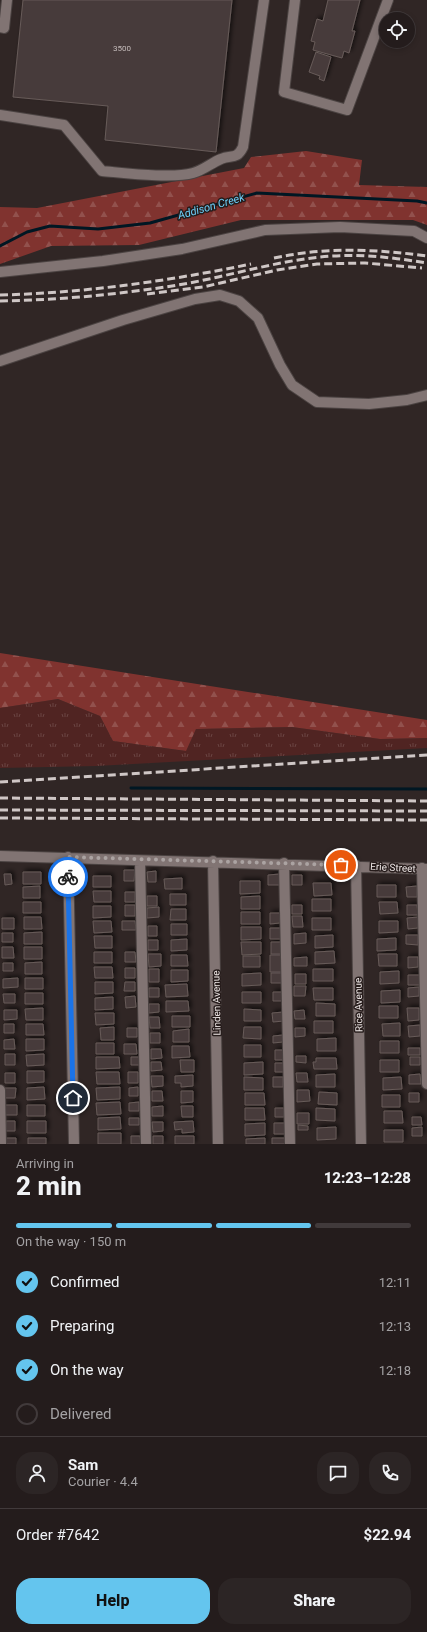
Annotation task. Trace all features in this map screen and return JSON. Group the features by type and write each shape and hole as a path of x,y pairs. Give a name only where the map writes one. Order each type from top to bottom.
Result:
{"street":[{"path":"0,27 4,28 7,0"},
{"path":"0,115 64,125 102,171 159,175 192,174 206,168 222,158 231,158 240,154 243,147 264,0"},
{"path":"295,0 284,92 347,110 388,0"},
{"path":"0,272 103,261 174,250 265,230 340,227 414,231 427,238"},
{"path":"0,361 123,320 195,299 220,295 239,301 258,318 280,365 292,385 317,402 369,404 407,400 427,395"},
{"name":"Erie Street","path":"0,856 356,865 424,869"},
{"path":"68,857 74,1144"},
{"path":"140,860 146,1144"},
{"name":"Linden Avenue","path":"213,861 218,1144"},
{"path":"284,863 290,1144"},
{"name":"Rice Avenue","path":"356,865 361,1144"},
{"path":"424,869 427,1084"},
{"path":"0,1090 1,1144"}],"green space":[{"path":"306,151 362,160 359,185 427,187 427,225 413,220 241,220 139,245 51,246 0,264 0,207 37,208 244,168 251,157"},
{"path":"0,653 427,720 427,738 380,739 292,727 196,729 186,751 113,741 100,716 58,699 0,708"},
{"path":"58,699 100,716 113,741 185,751 196,729 292,727 380,739 427,738 427,748 96,766 0,768 0,708"}],"building":[{"path":"23,0 232,0 216,152 105,140 108,106 13,97"},
{"path":"328,0 360,0 352,31 355,31 349,53 344,51 342,58 313,50 315,42 311,41 317,19 323,21"},
{"path":"316,52 331,57 324,81 319,79 320,76 309,72"},
{"path":"124,870 135,870 134,881 124,881"},
{"path":"156,871 156,882 148,882 147,872"},
{"path":"23,872 41,872 41,884 23,884"},
{"path":"4,874 11,874 12,884 5,885"},
{"path":"280,874 280,885 268,885 268,875"},
{"path":"292,875 302,875 302,885 292,885"},
{"path":"93,876 111,876 111,887 93,887"},
{"path":"182,878 182,889 165,889 164,879"},
{"path":"240,881 260,881 260,893 240,894"},
{"path":"313,883 331,883 332,895 314,896"},
{"path":"377,885 396,885 396,897 377,897"},
{"path":"40,886 40,898 23,898 23,887"},
{"path":"417,886 417,897 407,897 406,887"},
{"path":"93,891 111,891 111,902 94,902"},
{"path":"125,892 135,892 135,902 125,902"},
{"path":"170,894 186,894 186,905 170,905"},
{"path":"147,896 157,896 157,906 147,906"},
{"path":"260,896 260,909 241,909 241,897"},
{"path":"312,899 331,899 331,911 312,911"},
{"path":"23,902 41,902 41,913 23,913"},
{"path":"379,902 397,902 398,913 380,914"},
{"path":"125,905 135,905 135,916 125,916"},
{"path":"292,905 302,905 302,914 292,914"},
{"path":"407,905 417,905 418,915 407,915"},
{"path":"93,906 111,906 111,917 93,918"},
{"path":"159,907 159,917 147,918 147,908"},
{"path":"171,909 186,909 186,920 170,920"},
{"path":"241,912 260,912 260,924 241,924"},
{"path":"270,913 280,913 280,923 270,924"},
{"path":"292,916 302,916 303,927 293,927"},
{"path":"24,917 41,917 42,929 24,929"},
{"path":"418,917 418,928 408,929 407,918"},
{"path":"2,918 14,918 14,929 2,929"},
{"path":"312,918 331,918 331,930 312,930"},
{"path":"93,921 111,921 112,932 94,933"},
{"path":"122,921 135,921 136,930 122,930"},
{"path":"379,921 398,921 398,932 379,933"},
{"path":"171,924 187,924 187,935 171,935"},
{"path":"148,926 157,926 157,936 148,936"},
{"path":"241,927 261,927 261,939 241,940"},
{"path":"270,928 281,928 281,939 270,939"},
{"path":"42,932 42,944 24,944 24,933"},
{"path":"2,933 13,933 13,942 2,942"},
{"path":"306,933 306,943 294,944 294,934"},
{"path":"333,935 333,947 315,948 315,936"},
{"path":"406,935 418,935 418,945 406,944"},
{"path":"94,936 112,936 112,948 95,948"},
{"path":"396,938 396,950 377,951 377,939"},
{"path":"187,939 187,950 171,951 171,940"},
{"path":"148,940 158,940 158,950 148,950"},
{"path":"241,942 261,942 261,954 242,955"},
{"path":"271,942 281,942 281,954 271,954"},
{"path":"2,947 13,947 14,958 2,958"},
{"path":"24,947 42,947 42,959 24,959"},
{"path":"334,951 335,963 315,964 315,952"},
{"path":"94,952 112,952 112,963 94,963"},
{"path":"125,952 135,952 136,962 125,962"},
{"path":"148,954 161,954 161,966 149,967"},
{"path":"378,954 397,954 397,966 379,966"},
{"path":"171,955 187,955 188,966 171,966"},
{"path":"270,955 282,955 282,972 270,972"},
{"path":"243,956 260,956 260,967 243,967"},
{"path":"307,957 307,966 294,966 294,958"},
{"path":"408,957 418,957 418,967 408,968"},
{"path":"42,962 42,974 25,974 25,963"},
{"path":"3,963 13,963 13,971 3,971"},
{"path":"94,967 112,967 113,978 95,978"},
{"path":"125,968 135,968 135,978 125,978"},
{"path":"149,969 159,969 159,982 149,982"},
{"path":"313,969 333,969 333,981 313,981"},
{"path":"171,970 188,970 188,981 171,982"},
{"path":"399,971 399,983 380,984 380,972"},
{"path":"261,973 261,985 242,986 242,974"},
{"path":"271,973 282,973 282,983 271,983"},
{"path":"295,974 306,974 306,984 295,984"},
{"path":"408,975 420,975 420,985 408,985"},
{"path":"18,978 18,987 3,988 3,979"},
{"path":"25,978 43,978 43,989 25,989"},
{"path":"95,982 113,982 113,993 95,994"},
{"path":"125,982 135,982 135,991 124,991"},
{"path":"187,984 188,996 166,997 165,985"},
{"path":"294,986 306,986 305,996 294,996"},
{"path":"419,987 419,996 408,997 408,988"},
{"path":"149,988 159,988 159,997 149,997"},
{"path":"313,988 333,988 333,1000 314,1000"},
{"path":"400,990 400,1002 381,1003 381,991"},
{"path":"242,992 261,992 261,1003 242,1003"},
{"path":"273,992 282,992 282,1001 273,1001"},
{"path":"25,993 43,993 43,1004 25,1004"},
{"path":"3,994 15,994 15,1003 4,1003"},
{"path":"135,996 136,1007 126,1008 125,997"},
{"path":"113,997 113,1009 95,1010 95,998"},
{"path":"166,1001 188,1001 189,1011 166,1012"},
{"path":"316,1003 335,1004 335,1016 316,1016"},
{"path":"149,1004 159,1004 159,1012 149,1013"},
{"path":"379,1006 398,1006 398,1018 379,1018"},
{"path":"43,1008 43,1020 26,1020 25,1009"},
{"path":"407,1008 419,1008 419,1020 408,1021"},
{"path":"244,1009 261,1010 261,1021 244,1021"},
{"path":"4,1010 17,1010 17,1019 4,1020"},
{"path":"304,1010 305,1019 295,1019 294,1011"},
{"path":"284,1012 284,1021 273,1022 272,1013"},
{"path":"95,1013 114,1013 114,1024 96,1025"},
{"path":"172,1016 190,1016 190,1027 172,1027"},
{"path":"149,1017 159,1017 160,1028 150,1028"},
{"path":"314,1021 333,1021 333,1033 314,1033"},
{"path":"400,1023 400,1036 383,1036 382,1024"},
{"path":"4,1024 14,1024 14,1033 4,1033"},
{"path":"26,1024 43,1024 44,1035 26,1035"},
{"path":"420,1025 420,1036 409,1037 408,1026"},
{"path":"114,1027 114,1040 101,1040 100,1028"},
{"path":"244,1027 261,1027 261,1039 243,1038"},
{"path":"127,1028 137,1028 137,1037 127,1037"},
{"path":"295,1028 305,1028 305,1036 295,1037"},
{"path":"189,1029 189,1042 173,1042 173,1031"},
{"path":"150,1033 160,1033 160,1043 150,1043"},
{"path":"283,1035 283,1042 273,1043 273,1036"},
{"path":"336,1038 336,1051 317,1051 317,1039"},
{"path":"14,1039 15,1049 4,1049 4,1040"},
{"path":"26,1039 44,1039 44,1050 26,1051"},
{"path":"380,1041 399,1041 399,1053 380,1053"},
{"path":"96,1043 114,1043 114,1054 96,1054"},
{"path":"124,1044 136,1044 137,1054 124,1054"},
{"path":"244,1045 261,1045 261,1057 244,1057"},
{"path":"172,1046 189,1046 190,1057 172,1058"},
{"path":"408,1048 420,1048 420,1055 408,1055"},
{"path":"151,1049 161,1049 162,1058 151,1059"},
{"path":"275,1050 284,1050 285,1060 275,1060"},
{"path":"5,1054 15,1054 15,1065 5,1065"},
{"path":"44,1054 44,1065 27,1066 26,1055"},
{"path":"296,1056 306,1056 306,1063 296,1062"},
{"path":"96,1057 119,1057 120,1068 96,1069"},
{"path":"131,1057 140,1057 140,1065 131,1065"},
{"path":"410,1057 420,1057 420,1065 410,1065"},
{"path":"316,1058 336,1058 337,1069 314,1069 313,1062 316,1062"},
{"path":"180,1060 194,1060 194,1072 181,1072"},
{"path":"380,1060 399,1060 399,1072 380,1072"},
{"path":"151,1062 161,1062 162,1070 151,1071"},
{"path":"263,1062 263,1074 244,1075 244,1063"},
{"path":"275,1063 285,1063 285,1072 275,1072"},
{"path":"27,1071 44,1071 44,1082 27,1083"},
{"path":"96,1072 119,1072 120,1084 97,1084"},
{"path":"128,1072 138,1072 138,1083 128,1083"},
{"path":"5,1073 15,1073 15,1083 5,1083"},
{"path":"296,1073 307,1073 308,1082 297,1082"},
{"path":"335,1074 335,1087 316,1087 316,1075"},
{"path":"420,1074 421,1084 409,1084 409,1075"},
{"path":"193,1075 193,1086 181,1087 181,1083 175,1083 175,1076"},
{"path":"151,1076 163,1076 163,1086 152,1087"},
{"path":"244,1077 263,1078 263,1090 244,1090"},
{"path":"273,1077 283,1077 283,1087 273,1087"},
{"path":"401,1077 402,1089 383,1090 383,1078"},
{"path":"44,1087 45,1099 27,1100 27,1088"},
{"path":"120,1087 120,1099 97,1100 96,1088"},
{"path":"138,1087 138,1096 129,1096 129,1088"},
{"path":"5,1088 16,1088 15,1098 5,1098"},
{"path":"297,1090 309,1090 310,1101 297,1102"},
{"path":"152,1091 162,1091 163,1101 152,1101"},
{"path":"181,1091 193,1091 193,1102 181,1103"},
{"path":"319,1092 337,1093 337,1105 318,1104"},
{"path":"245,1093 264,1093 265,1105 245,1105"},
{"path":"409,1093 419,1093 419,1102 409,1102"},
{"path":"382,1095 400,1095 400,1107 382,1107"},
{"path":"120,1102 121,1114 97,1115 96,1103"},
{"path":"139,1102 139,1111 129,1111 129,1103"},
{"path":"5,1105 17,1105 17,1115 5,1115"},
{"path":"27,1105 45,1105 45,1116 27,1116"},
{"path":"163,1106 163,1116 152,1116 152,1107"},
{"path":"181,1106 193,1106 193,1117 182,1117"},
{"path":"245,1108 264,1108 265,1120 245,1120"},
{"path":"275,1108 284,1108 284,1117 275,1117"},
{"path":"316,1108 335,1109 335,1121 316,1120"},
{"path":"384,1111 402,1111 403,1123 384,1123"},
{"path":"297,1113 309,1113 309,1124 297,1124"},
{"path":"120,1117 121,1129 98,1130 98,1118"},
{"path":"412,1117 421,1117 422,1125 412,1125"},
{"path":"129,1118 139,1118 139,1125 129,1125"},
{"path":"6,1121 15,1121 15,1131 6,1131"},
{"path":"27,1121 46,1121 46,1133 27,1133"},
{"path":"193,1121 194,1132 182,1133 182,1129 175,1130 174,1122"},
{"path":"152,1122 163,1122 163,1131 153,1132"},
{"path":"265,1123 265,1135 245,1136 245,1124"},
{"path":"274,1123 285,1123 285,1134 274,1134"},
{"path":"298,1125 308,1126 308,1130 298,1130"},
{"path":"336,1127 336,1139 317,1140 317,1128"},
{"path":"422,1127 422,1136 412,1136 412,1128"},
{"path":"384,1130 403,1130 403,1142 384,1142"},
{"path":"98,1133 121,1133 121,1144 98,1144"},
{"path":"131,1136 140,1136 141,1144 131,1144"},
{"path":"153,1136 163,1136 163,1144 153,1144"},
{"path":"175,1136 194,1136 194,1144 175,1144"},
{"path":"6,1138 16,1138 16,1144 6,1144"},
{"path":"28,1138 46,1138 46,1144 28,1144"},
{"path":"265,1138 265,1144 246,1144 246,1139"},
{"path":"272,1138 285,1138 285,1144 272,1144"}],"waterway":[{"name":"Addison Creek","path":"0,246 27,232 50,226 98,229 150,223 257,193 417,201 427,203"},
{"path":"131,788 427,789"}],"railway":[{"path":"274,258 293,254 350,250 427,256"},
{"path":"0,301 69,298 139,291 184,284 296,260 333,256 380,257 427,263"},
{"path":"147,294 203,287 277,270 317,264 365,263 422,268"},
{"path":"0,295 95,289 158,281 251,264"},
{"path":"0,782 427,755"},
{"path":"0,798 427,801"},
{"path":"0,810 427,811"},
{"path":"0,818 427,820"}],"way so far":[{"path":"68,877 68,857 341,865"}],"route":[{"path":"68,877 73,1098"}]}
